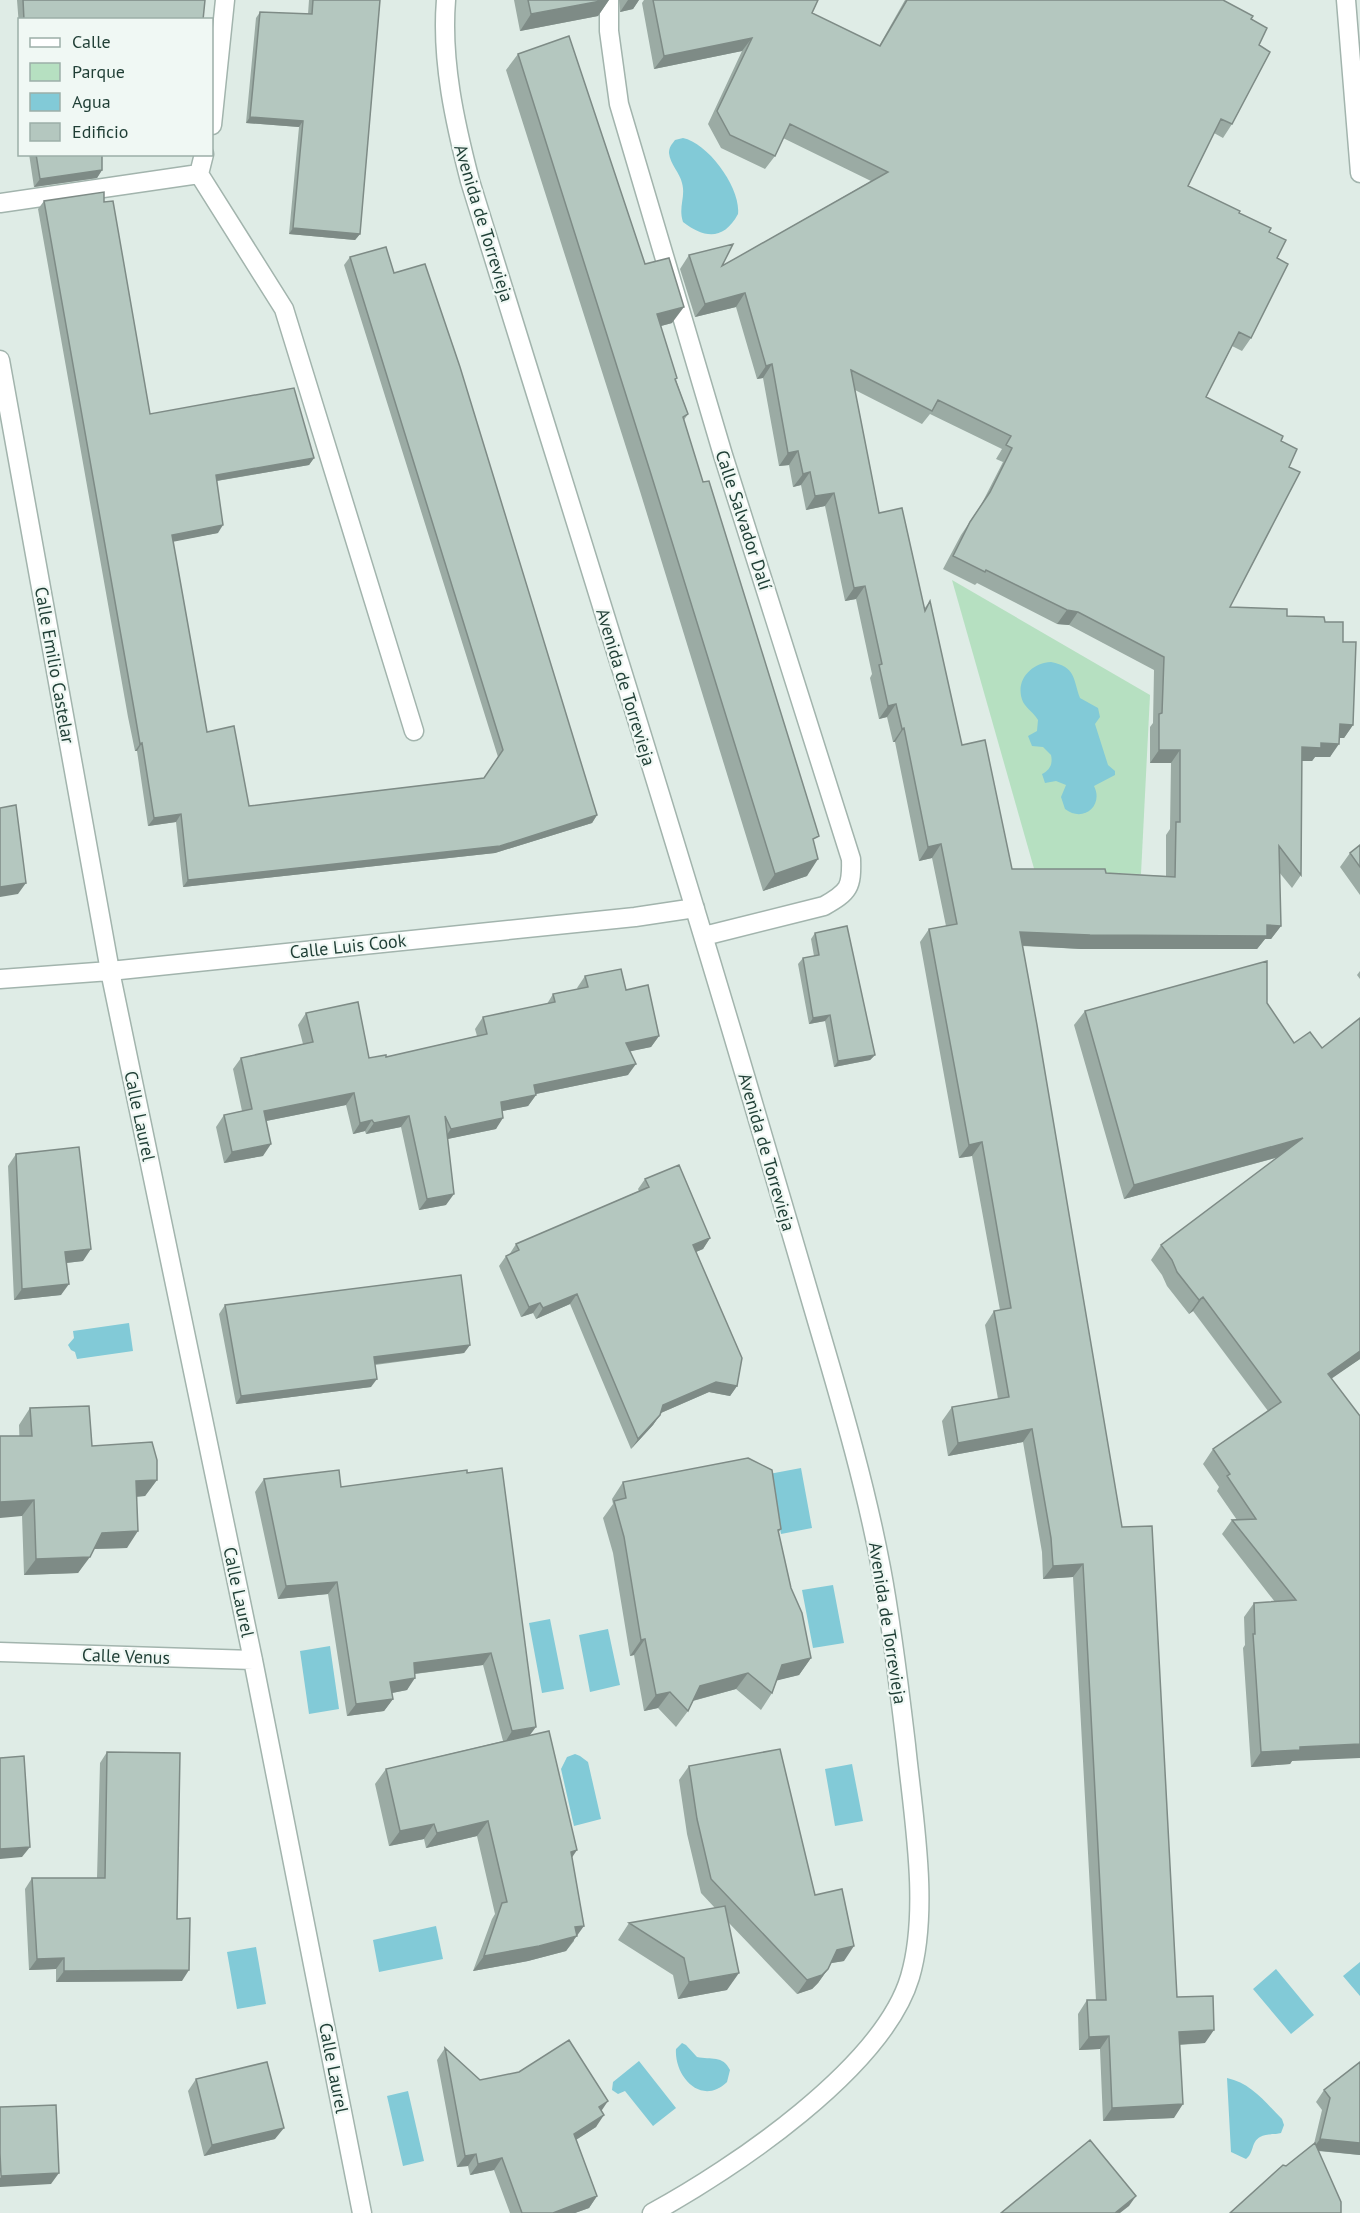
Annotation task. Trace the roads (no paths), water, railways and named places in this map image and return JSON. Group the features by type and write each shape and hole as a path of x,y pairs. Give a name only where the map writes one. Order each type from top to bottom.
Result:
{"street":[{"path":"213,115 225,0"},
{"name":"Avenida de Torrevieja","path":"446,0 450,92 458,136 470,181 704,936 847,1424 881,1568 901,1703 918,1859 918,1921 911,1973 902,1998 868,2048 833,2084 757,2147 681,2197 652,2213"},
{"name":"Calle Salvador Dalí","path":"609,0 609,31 619,104 723,455 851,859 852,879 842,896 824,906 704,936"},
{"path":"1346,0 1360,173"},
{"path":"204,156 199,174 284,309 414,731"},
{"path":"0,203 199,174"},
{"name":"Calle Emilio Castelar","path":"0,360 110,971"},
{"name":"Calle Luis Cook","path":"0,979 110,971 695,908"},
{"name":"Calle Laurel","path":"110,971 253,1659 362,2213"},
{"name":"Calle Venus","path":"0,1652 253,1659"}],"water":[{"path":"683,138 703,148 729,180 738,203 738,214 727,229 714,234 706,234 683,222 682,183 669,153 675,140"},
{"path":"1051,662 1065,667 1072,675 1080,698 1098,708 1100,717 1095,724 1108,765 1115,771 1115,775 1094,786 1096,800 1094,806 1085,813 1072,813 1065,809 1061,797 1066,785 1056,781 1045,783 1042,774 1050,766 1051,755 1043,747 1032,746 1028,736 1037,731 1038,720 1023,702 1021,687 1023,680 1026,674 1037,666"},
{"path":"129,1323 133,1351 77,1359 75,1352 68,1345 74,1338 73,1331"},
{"path":"801,1468 812,1528 781,1534 769,1474"},
{"path":"833,1585 844,1643 813,1648 802,1590"},
{"path":"550,1619 564,1689 542,1693 529,1623"},
{"path":"608,1629 620,1685 590,1692 579,1635"},
{"path":"330,1646 339,1709 309,1714 300,1651"},
{"path":"575,1754 588,1762 601,1819 574,1826 561,1769 567,1757"},
{"path":"852,1764 863,1821 835,1826 825,1769"},
{"path":"436,1926 443,1959 379,1972 373,1940"},
{"path":"256,1947 266,2004 237,2009 227,1952"},
{"path":"1360,1962 1360,1996 1343,1976"},
{"path":"1276,1969 1314,2015 1291,2034 1253,1989"},
{"path":"682,2043 697,2057 724,2062 730,2070 727,2082 717,2089 708,2091 699,2090 691,2085 679,2069 676,2049"},
{"path":"639,2061 676,2108 653,2126 625,2091 618,2094 612,2090 613,2082"},
{"path":"1227,2078 1236,2080 1257,2094 1282,2119 1284,2125 1281,2133 1265,2135 1257,2139 1246,2159 1231,2152"},
{"path":"408,2091 424,2161 403,2166 387,2096"}]}
